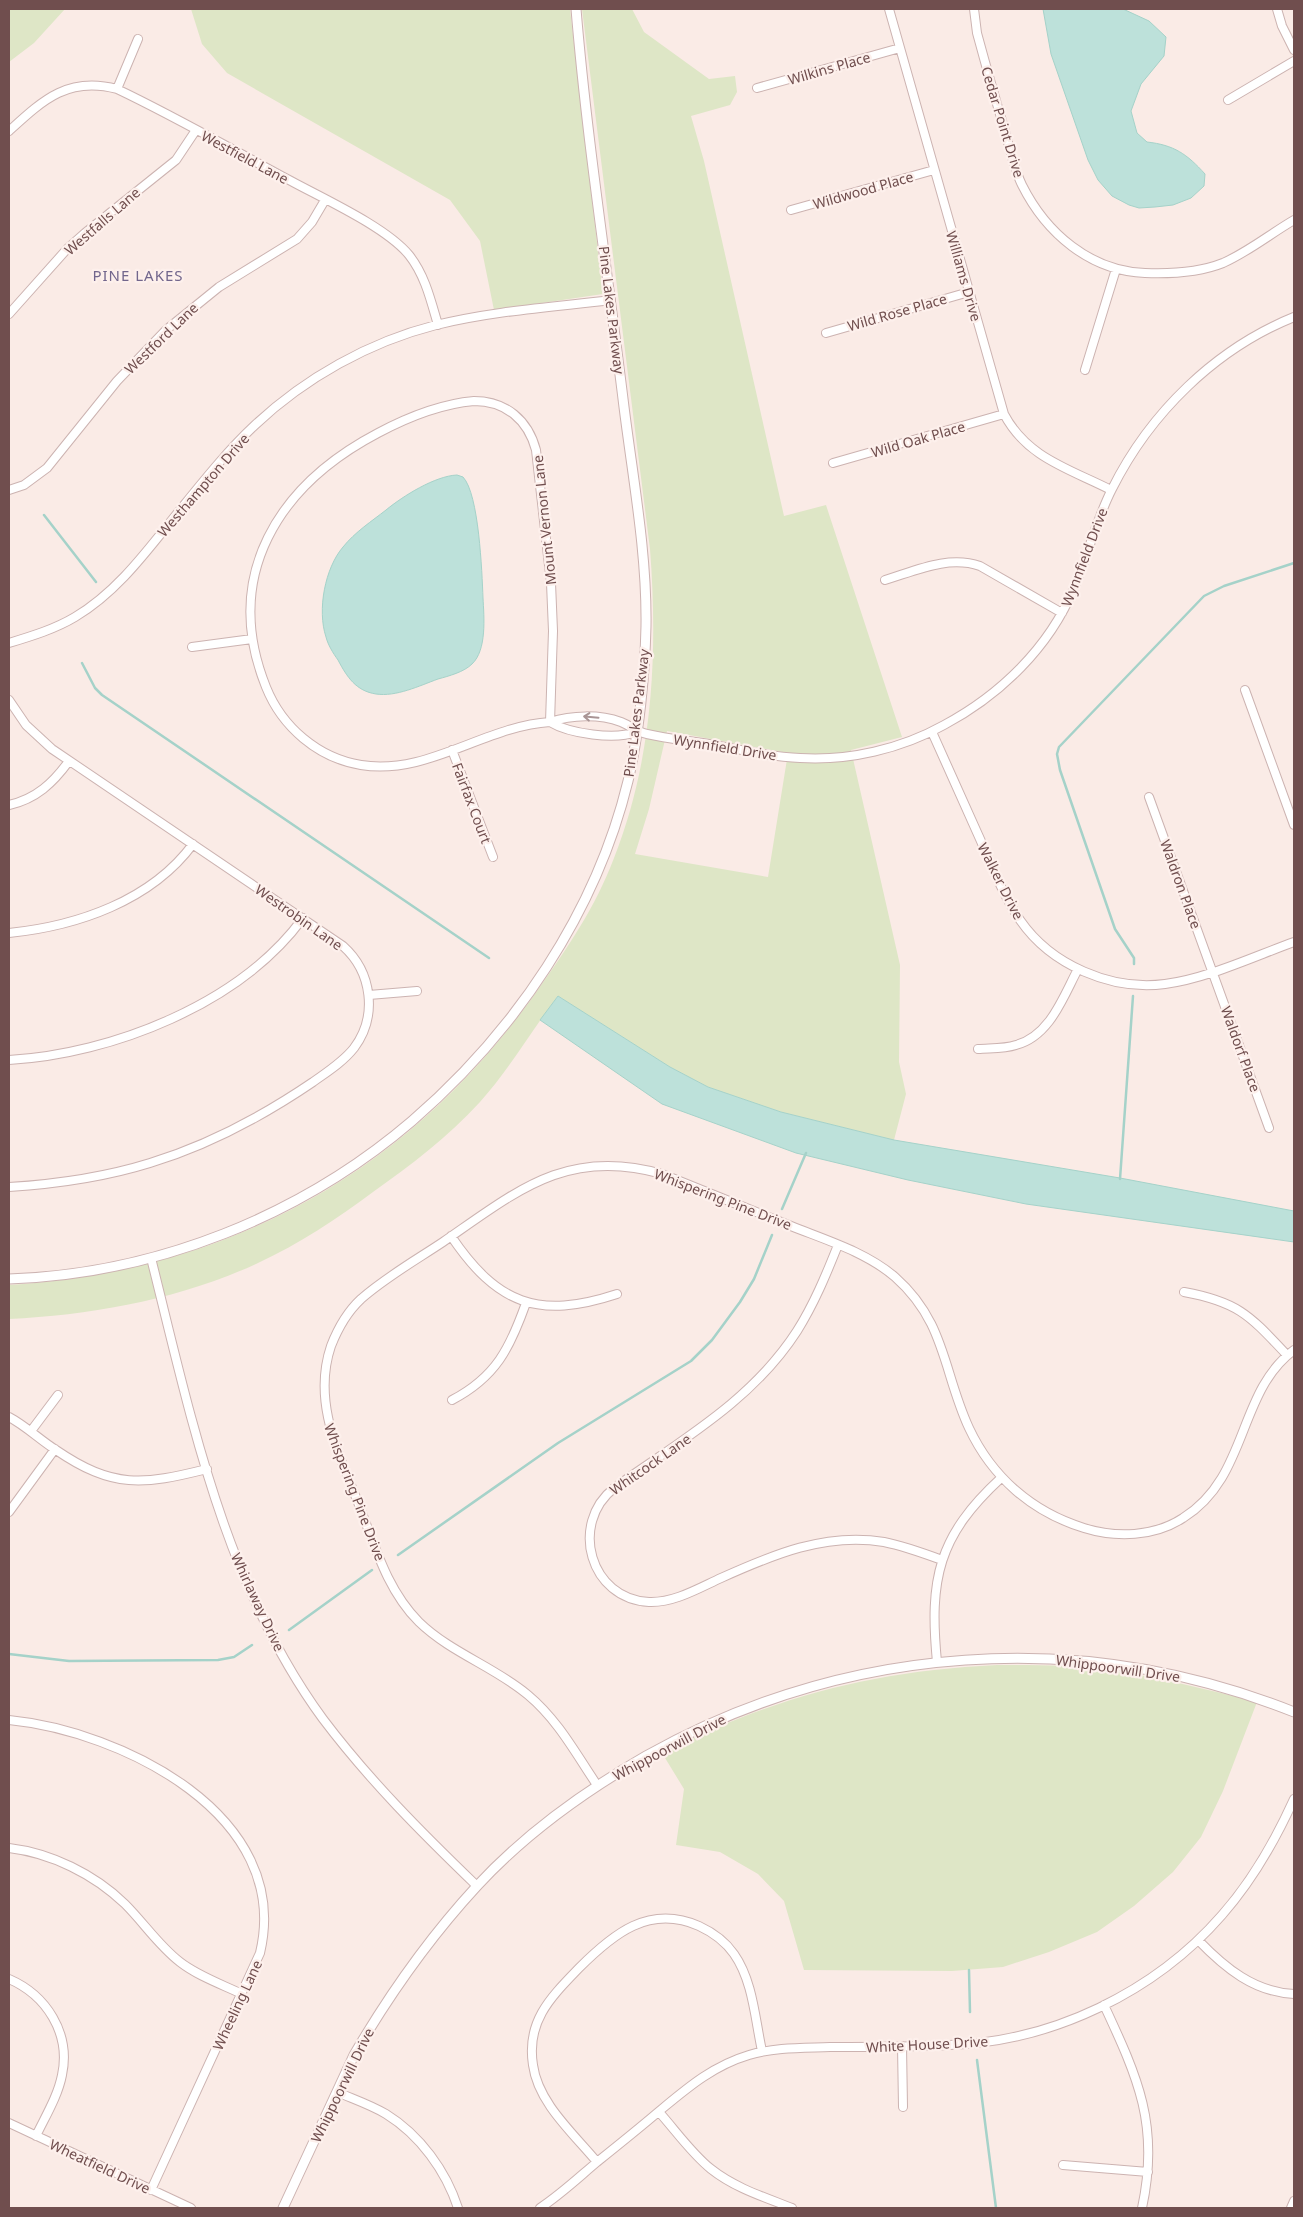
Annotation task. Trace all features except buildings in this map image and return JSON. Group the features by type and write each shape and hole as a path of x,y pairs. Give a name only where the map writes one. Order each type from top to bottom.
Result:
{"street":[{"name":"Pine Lakes Parkway","path":"9,1279 71,1274 151,1258 236,1229 321,1186 395,1135 446,1090 470,1065 534,985 580,909 605,854 619,814 631,766 646,629 645,583 576,9"},
{"name":"Williams Drive","path":"888,9 1004,414 1018,436 1036,452 1111,490"},
{"name":"Cedar Point Drive","path":"974,9 977,33 1021,184 1038,213 1057,235 1083,254 1116,269 1135,273 1166,274 1196,271 1222,263 1242,253 1294,220"},
{"path":"1277,9 1282,26 1294,50"},
{"path":"117,89 138,39"},
{"name":"Wilkins Place","path":"757,88 900,48"},
{"path":"1228,100 1294,61"},
{"name":"Westfield Lane","path":"9,131 46,100 70,88 94,84 117,89 376,228 409,255 422,277 438,325"},
{"name":"Westfalls Lane","path":"9,314 79,238 176,160 196,130"},
{"name":"Wildwood Place","path":"791,210 934,170"},
{"name":"Westford Lane","path":"9,490 24,485 47,468 117,381 166,330 225,283 297,239 312,222 325,200"},
{"path":"1085,370 1116,269"},
{"name":"Wild Rose Place","path":"826,333 969,292"},
{"name":"Westhampton Drive","path":"9,643 46,631 86,610 110,590 148,550 217,464 256,424 290,396 354,356 389,341 438,325 490,315 611,300"},
{"name":"Wynnfield Drive","path":"636,732 779,756 813,758 848,756 876,751 932,732 973,708 1008,681 1036,650 1062,613 1080,574 1100,514 1111,490 1147,432 1186,387 1210,367 1245,342 1294,317"},
{"name":"Mount Vernon Lane","path":"550,722 553,631 551,583 536,450 525,425 514,413 493,402 474,401 457,403 409,418 360,443 322,469 307,482 279,518 259,558 252,593 252,639 261,675 277,709 295,731 325,752 352,763 387,767 412,764 511,729 550,722 571,717 618,721 636,732"},
{"name":"Wild Oak Place","path":"833,463 1004,414"},
{"path":"885,580 943,563 971,563 1062,613"},
{"path":"192,647 252,639"},
{"path":"1245,690 1294,825"},
{"name":"Westrobin Lane","path":"9,700 20,719 32,732 69,761 337,941 351,954 364,976 369,995 369,1010 366,1023 353,1049 320,1076 255,1118 200,1145 134,1167 63,1182 9,1187"},
{"path":"550,722 567,731 614,736 625,736 636,732"},
{"name":"Walker Drive","path":"932,732 1015,913 1024,926 1042,945 1078,969 1113,981 1152,985 1183,981 1294,942"},
{"name":"Fairfax Court","path":"452,750 493,857"},
{"path":"9,805 25,800 44,789 57,778 69,761"},
{"name":"Waldron Place","path":"1149,798 1213,971"},
{"path":"9,933 65,923 116,904 146,888 166,874 193,844"},
{"path":"9,1060 46,1056 96,1046 127,1036 179,1014 218,992 256,966 284,941 303,918"},
{"path":"978,1048 1017,1045 1037,1034 1055,1014 1078,969"},
{"name":"Waldorf Place","path":"1213,971 1269,1128"},
{"path":"369,995 417,991"},
{"name":"Whispering Pine Drive","path":"597,1785 546,1711 514,1685 440,1640 421,1624 406,1607 392,1586 383,1566 335,1444 327,1415 324,1390 327,1362 335,1337 346,1316 380,1284 519,1190 572,1169 609,1165 637,1168 662,1174 838,1245 882,1267 904,1285 922,1306 942,1346 969,1427 981,1450 1001,1478 1033,1504 1067,1522 1109,1534 1130,1534 1168,1526 1184,1518 1199,1506 1222,1480 1232,1461 1264,1382 1277,1364 1294,1350"},
{"path":"451,1236 469,1262 485,1279 501,1291 526,1303 550,1307 576,1306 617,1294"},
{"name":"Whitcock Lane","path":"838,1245 807,1316 788,1344 765,1372 718,1416 621,1483 603,1498 593,1514 590,1526 589,1542 592,1560 603,1578 613,1588 633,1599 649,1602 678,1596 788,1551 827,1541 883,1542 942,1560"},
{"name":"Whirlaway Drive","path":"151,1258 207,1469 225,1529 243,1575 272,1636 310,1699 344,1746 376,1784 477,1886"},
{"path":"1184,1292 1220,1301 1244,1312 1287,1355"},
{"path":"452,1400 484,1379 498,1364 511,1344 526,1303"},
{"path":"30,1431 58,1395"},
{"path":"9,1417 55,1450 93,1472 119,1480 152,1481 207,1469"},
{"path":"9,1512 55,1450"},
{"path":"937,1662 934,1608 936,1585 942,1560 950,1540 962,1521 986,1492 1001,1478"},
{"name":"Whippoorwill Drive","path":"283,2208 354,2055 386,2002 435,1935 477,1886 543,1826 597,1785 680,1738 761,1703 837,1680 937,1662 1021,1658 1070,1660 1118,1665 1178,1676 1223,1687 1294,1712"},
{"name":"Wheeling Lane","path":"9,1720 62,1729 98,1740 131,1754 184,1787 206,1804 229,1828 244,1848 256,1871 263,1894 265,1910 264,1936 260,1953 151,2190"},
{"name":"White House Drive","path":"540,2208 701,2077 734,2060 762,2052 788,2048 961,2045 1011,2037 1066,2022 1104,2005 1151,1978 1198,1940 1223,1914 1261,1863 1276,1838 1294,1799"},
{"path":"9,1848 55,1860 91,1878 124,1904 180,1962 194,1971 242,1994"},
{"path":"597,2162 539,2088 533,2066 532,2044 538,2020 548,2001 588,1960 617,1934 646,1921 671,1919 694,1924 721,1940 734,1955 746,1979 762,2052"},
{"path":"1198,1940 1240,1977 1270,1990 1294,1994"},
{"path":"9,1978 24,1986 43,2002 56,2022 62,2045 64,2060 61,2081 36,2136"},
{"path":"1104,2005 1129,2059 1144,2104 1149,2131 1148,2172 1142,2208"},
{"path":"902,2046 903,2107"},
{"path":"337,2092 386,2114 414,2137 443,2174 458,2208"},
{"path":"659,2112 700,2159 718,2174 742,2188 792,2208"},
{"name":"Wheatfield Drive","path":"9,2123 191,2208"},
{"path":"1063,2165 1148,2172"}],"green space":[{"path":"9,9 65,9 34,43 9,62"},
{"path":"191,9 570,9 603,294 494,310 480,241 450,200 227,73 202,44"},
{"path":"582,9 632,9 644,32 709,79 735,76 737,92 730,105 691,116 704,161 784,516 826,505 902,737 851,750 900,965 899,1062 906,1094 894,1140 781,1112 708,1087 670,1067 558,996 491,1090 455,1127 429,1150 346,1212 303,1239 273,1256 228,1276 167,1295 136,1303 72,1314 9,1319 9,1285 90,1276 167,1259 239,1234 308,1201 372,1160 432,1111 487,1055 537,991 580,927 607,876 627,821 645,744 650,706 653,628 650,549","holes":["667,731 788,753 768,877 635,854 649,809"]},
{"path":"997,1665 1098,1668 1167,1680 1257,1702 1223,1791 1201,1837 1173,1872 1134,1906 1097,1932 1049,1952 1003,1967 952,1971 804,1970 784,1901 758,1874 720,1852 676,1845 684,1789 662,1753 744,1716 825,1690 908,1673"}],"water":[{"path":"1043,9 1123,9 1149,21 1166,37 1164,56 1141,84 1131,111 1137,133 1147,142 1172,148 1186,156 1205,174 1204,186 1191,198 1173,205 1139,208 1112,196 1098,180 1088,160 1051,54"},
{"path":"457,475 463,477 473,499 479,534 484,633 477,658 465,669 415,688 384,695 363,690 345,672 328,643 323,626 324,590 331,566 343,547 353,536 393,505 429,483 448,476"},
{"path":"558,996 670,1067 708,1087 781,1112 894,1140 1120,1178 1294,1211 1294,1242 1026,1204 908,1180 796,1153 662,1104 540,1020"}],"waterway":[{"path":"44,515 96,582"},
{"path":"1134,964 1134,958 1115,929 1060,770 1057,754 1059,747 1204,596 1224,586 1294,563"},
{"path":"82,663 95,688 102,695 489,958"},
{"path":"1120,1179 1133,996"},
{"path":"782,1209 806,1153"},
{"path":"398,1555 558,1443 691,1361 712,1340 740,1302 754,1279 772,1235"},
{"path":"289,1630 372,1570"},
{"path":"9,1654 69,1661 218,1660 234,1657 252,1645"},
{"path":"969,1970 970,2012"},
{"path":"977,2060 996,2208"}],"district":[{"name":"PINE LAKES","path":"138,275"}]}
